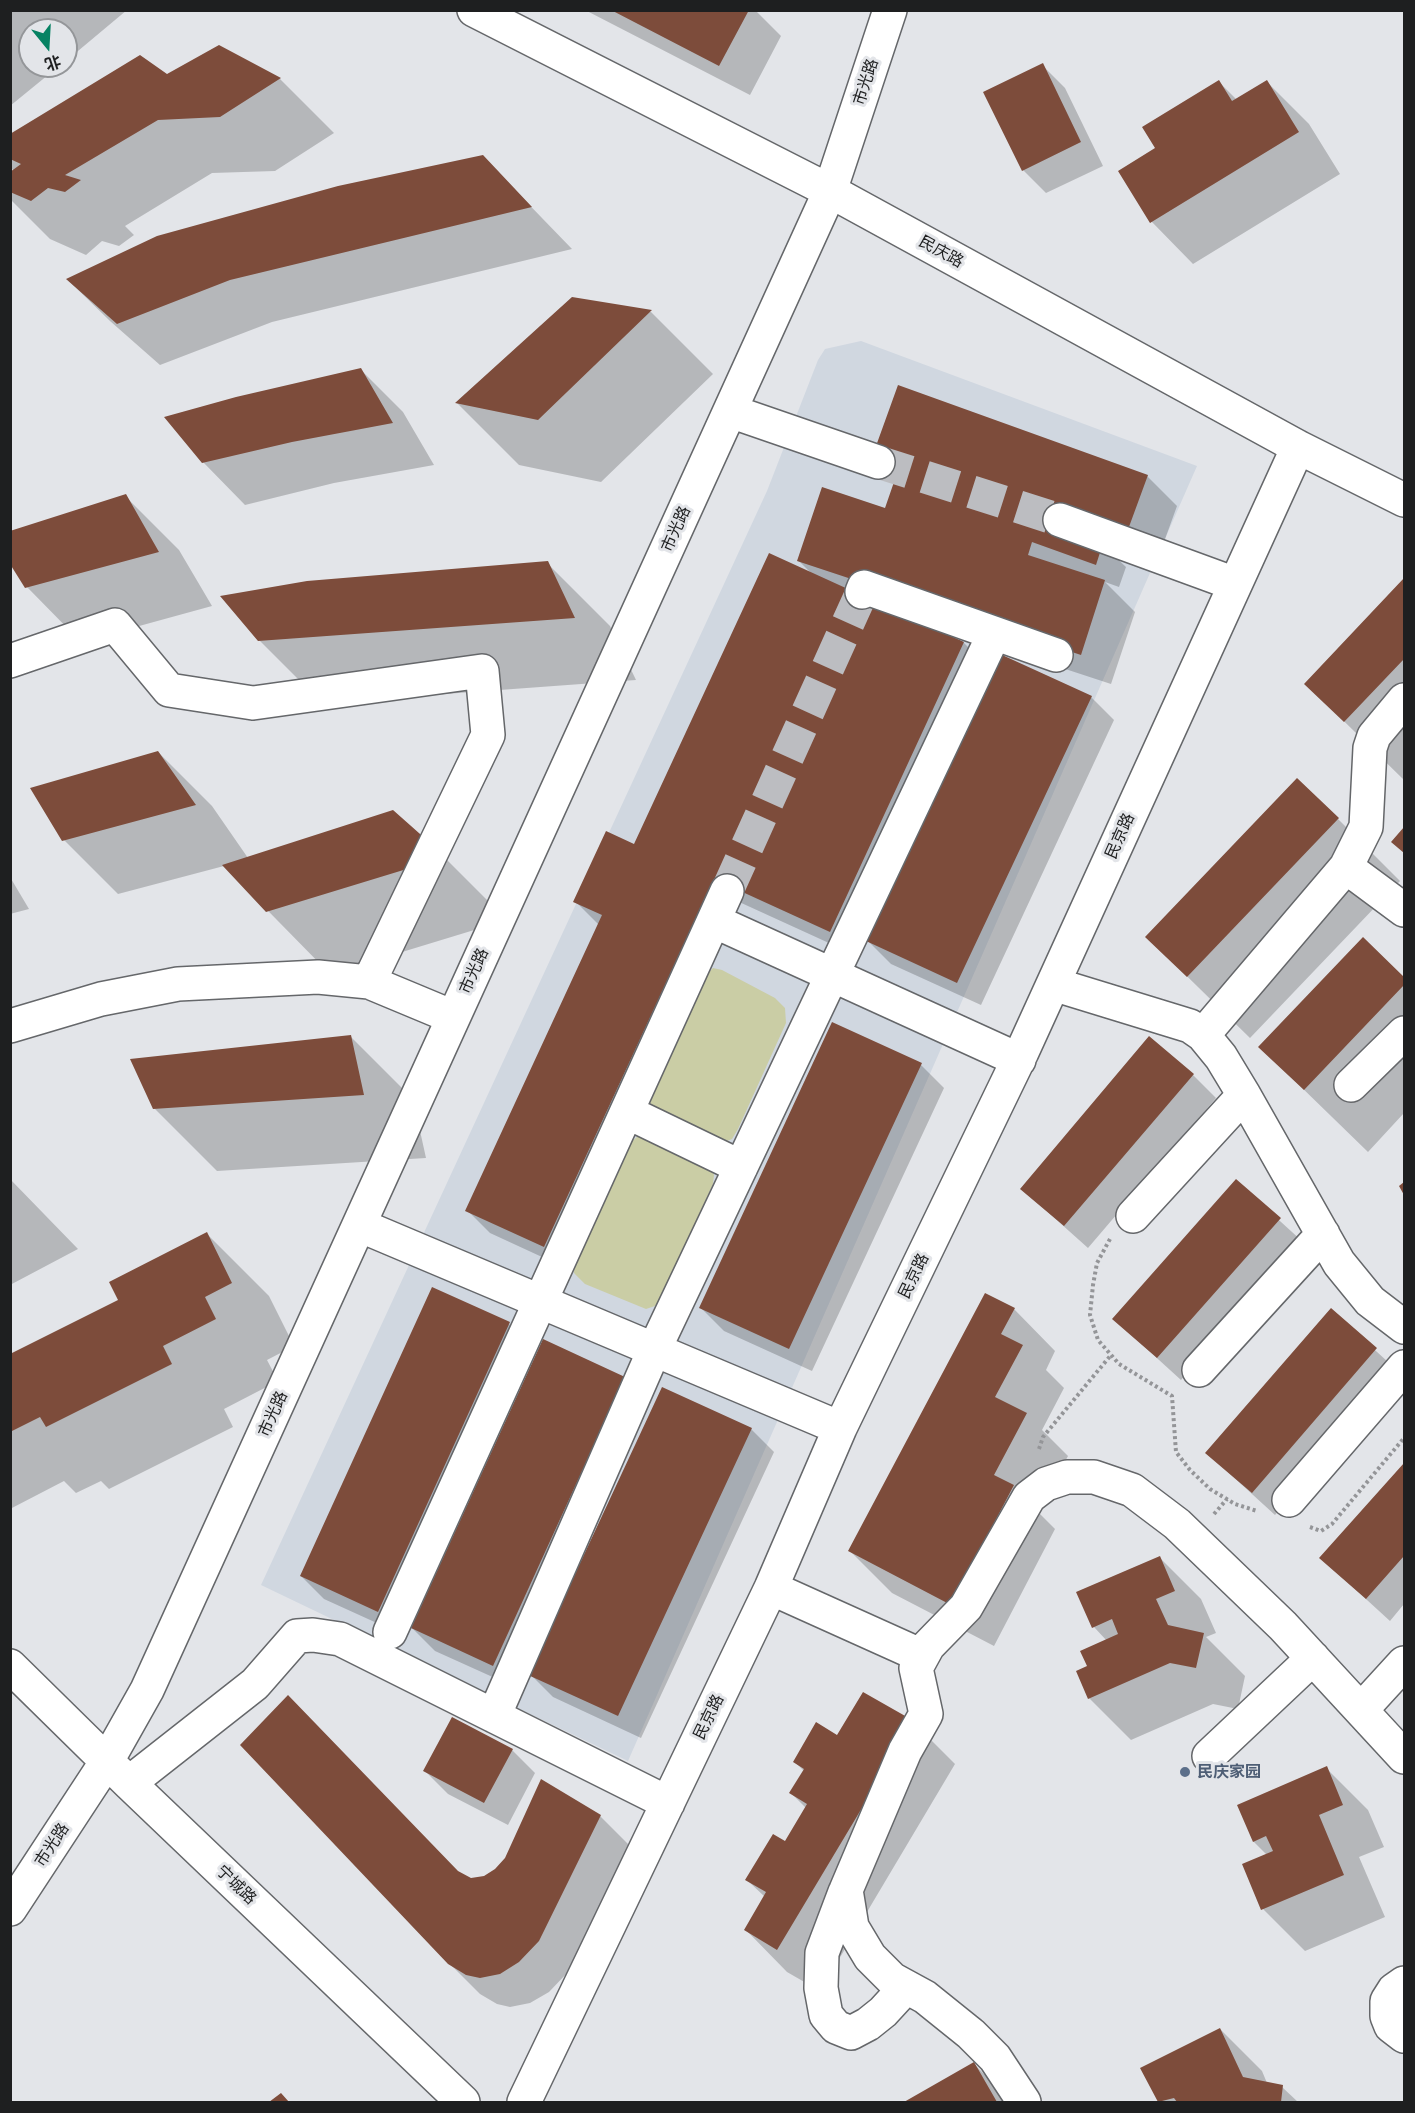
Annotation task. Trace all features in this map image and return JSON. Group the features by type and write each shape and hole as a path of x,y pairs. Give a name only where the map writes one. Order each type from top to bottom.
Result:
{"street":[{"name":"民庆路","path":"474,10 830,190 1298,447 1404,500"},
{"name":"市光路","path":"10,1909 118,1772 147,1690 830,190 890,10"},
{"path":"730,411 878,462"},
{"name":"民京路","path":"524,2103 771,1588 840,1428 1019,1060 1298,447"},
{"path":"1060,520 1235,584"},
{"path":"862,592 864,587 1056,655"},
{"path":"10,661 115,625 168,690 253,703 482,671 488,735 369,982"},
{"path":"494,1716 655,1348 994,634"},
{"path":"1203,1035 1346,867 1366,827 1370,748 1374,736 1404,700"},
{"path":"1346,867 1404,910"},
{"path":"390,1632 727,891"},
{"path":"714,921 833,973 1019,1060"},
{"path":"10,1026 102,999 178,984 318,977 369,982 453,1017"},
{"path":"1053,984 1190,1026 1203,1035 1221,1057 1244,1095 1339,1263 1370,1301 1404,1327"},
{"path":"1351,1085 1404,1033"},
{"path":"1133,1216 1244,1095"},
{"path":"627,1112 741,1167"},
{"path":"359,1225 840,1428"},
{"path":"1199,1370 1323,1234"},
{"path":"1287,1513 1404,1367"},
{"path":"906,1987 868,2024 851,2032 836,2027 826,2015 821,1988 822,1953 905,1751 926,1714 916,1668 928,1646 966,1607 1029,1497 1046,1484 1067,1478 1094,1477 1132,1490 1177,1524 1313,1658 1404,1757"},
{"path":"771,1588 922,1656"},
{"path":"118,1772 255,1684 297,1636 313,1635 340,1639 668,1803"},
{"path":"1209,1756 1313,1658"},
{"path":"1361,1710 1404,1662"},
{"name":"宁城路","path":"10,1666 463,2103"},
{"path":"846,1890 852,1927 870,1957 892,1980 925,1997 971,2034 995,2058 1024,2103"},
{"path":"1404,1983 1394,1990 1388,2001 1387,2016 1391,2026 1404,2036"}],"path":[{"path":"1133,1216 1113,1234 1097,1263 1090,1315 1098,1340 1119,1364 1172,1396 1176,1452 1190,1470 1210,1489 1235,1504 1287,1513 1321,1531 1332,1524 1404,1438"},
{"path":"1046,1484 1039,1451 1043,1437 1111,1355"}],"shaded area":[{"path":"861,341 1197,466 628,1761 261,1585 767,491 818,360 825,349"}],"green space":[{"path":"713,968 722,970 775,998 785,1008 786,1023 738,1129 732,1139 722,1143 661,1114 650,1103 652,1092 704,977"},
{"path":"638,1136 650,1138 710,1164 714,1175 713,1184 664,1292 655,1306 646,1309 585,1284 574,1273 575,1258 629,1144"}],"building":[{"path":"611,10 749,10 719,66"},
{"path":"219,45 281,78 220,117 158,120 65,175 81,180 65,192 48,188 31,201 10,192 10,172 21,164 10,159 10,134 140,55 167,74"},
{"path":"1043,63 1081,142 1022,171 983,92"},
{"path":"1219,80 1232,101 1267,80 1299,132 1150,223 1118,171 1155,148 1142,127"},
{"path":"483,155 532,207 230,280 117,324 66,279 157,236 338,186"},
{"path":"572,297 652,310 538,420 455,403"},
{"path":"361,368 393,423 292,442 202,463 164,417 236,397"},
{"path":"898,385 1148,475 1126,535 1043,506 1038,520 1103,543 1096,565 1032,542 1028,555 1105,580 1081,655 797,561 822,487 885,508 903,456 876,446"},
{"path":"126,494 159,552 25,588 10,564 10,531"},
{"path":"769,553 964,642 830,932 714,879 544,1247 465,1211 602,915 573,902 606,831 634,844"},
{"path":"548,561 575,618 258,641 220,596 307,581"},
{"path":"1404,578 1404,659 1344,722 1304,684"},
{"path":"1000,654 1092,696 957,983 866,941"},
{"path":"158,751 196,805 62,841 30,788"},
{"path":"1297,778 1339,818 1187,977 1145,937"},
{"path":"393,810 446,857 266,912 222,865"},
{"path":"1404,827 1404,853 1391,842"},
{"path":"1363,937 1404,977 1404,985 1304,1090 1258,1047"},
{"path":"832,1022 922,1063 789,1349 699,1308"},
{"path":"351,1035 364,1095 153,1109 130,1059"},
{"path":"1149,1036 1194,1074 1064,1226 1020,1189"},
{"path":"1236,1179 1281,1218 1157,1358 1112,1319"},
{"path":"1404,1182 1404,1195 1399,1186"},
{"path":"207,1232 232,1283 205,1297 216,1319 163,1346 172,1364 46,1427 40,1417 12,1431 10,1354 118,1300 109,1282"},
{"path":"432,1287 510,1322 378,1612 300,1576"},
{"path":"985,1293 1015,1308 1001,1334 1023,1345 995,1397 1027,1413 994,1475 1014,1485 951,1605 848,1551"},
{"path":"1331,1308 1377,1348 1252,1493 1205,1453"},
{"path":"543,1339 625,1377 493,1666 411,1628"},
{"path":"662,1387 752,1428 618,1716 528,1675"},
{"path":"1404,1463 1404,1556 1366,1599 1319,1558"},
{"path":"1160,1556 1175,1591 1156,1599 1168,1625 1204,1633 1196,1668 1170,1663 1088,1699 1076,1671 1087,1666 1080,1651 1118,1634 1112,1619 1092,1628 1076,1592"},
{"path":"863,1692 914,1721 777,1950 744,1930 766,1892 745,1880 773,1834 785,1841 807,1804 789,1793 804,1769 793,1762 816,1722 837,1735"},
{"path":"288,1695 458,1871 471,1878 484,1876 495,1869 505,1858 541,1779 601,1815 539,1941 519,1962 500,1974 480,1978 466,1975 448,1964 240,1745"},
{"path":"452,1717 513,1749 484,1803 423,1771"},
{"path":"1327,1766 1343,1805 1319,1815 1344,1875 1261,1910 1242,1864 1273,1851 1266,1836 1253,1842 1237,1805"},
{"path":"1220,2028 1243,2077 1283,2085 1281,2102 1177,2102 1174,2098 1158,2102 1140,2068"},
{"path":"974,2062 997,2102 904,2102"},
{"path":"281,2093 289,2102 269,2102"}],"tunnel":[{"path":"878,462 1060,520"},
{"path":"727,891 862,592"}],"place":[{"name":"民庆家园","path":"1185,1772"}]}
